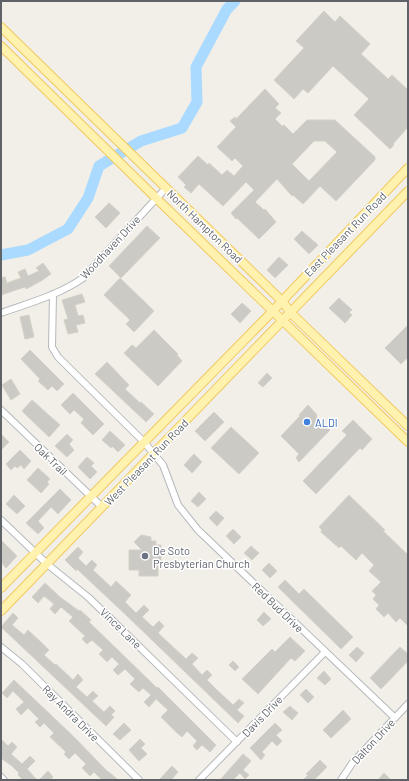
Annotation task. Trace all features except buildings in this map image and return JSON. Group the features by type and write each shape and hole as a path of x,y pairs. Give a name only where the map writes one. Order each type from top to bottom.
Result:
{"main road":[{"name":"North Hampton Road","path":"1,27 282,301 291,313 408,426"},
{"name":"North Hampton Road","path":"1,46 272,311 407,440"},
{"name":"East Pleasant Run Road","path":"282,301 407,170"},
{"name":"East Pleasant Run Road","path":"291,313 408,191"},
{"path":"366,212 378,222"},
{"path":"335,245 346,256"},
{"name":"West Pleasant Run Road","path":"1,588 282,301"},
{"name":"West Pleasant Run Road","path":"1,611 291,313"},
{"path":"342,378 350,370"}],"street":[{"name":"Woodhaven Drive","path":"1,313 53,294 83,278 166,188"},
{"name":"Red Bud Drive","path":"53,294 52,347 58,357 144,442 163,465 178,505 198,530 395,718"},
{"name":"Oak Trail","path":"1,410 102,507"},
{"name":"Vince Lane","path":"1,520 47,564 88,597 237,742"},
{"name":"Ray Andra Drive","path":"1,647 22,664 139,780"},
{"name":"Davis Drive","path":"199,780 325,652"},
{"name":"Dalton Drive","path":"341,780 353,762 408,704"},
{"path":"1,777 4,780"}],"waterway":[{"path":"1,255 28,250 68,229 88,198 99,166 141,141 182,128 197,102 196,67 227,9 235,1"}],"place":[{"name":"ALDI","path":"307,422"},
{"name":"De Soto Presbyterian Church","path":"145,556"}]}
